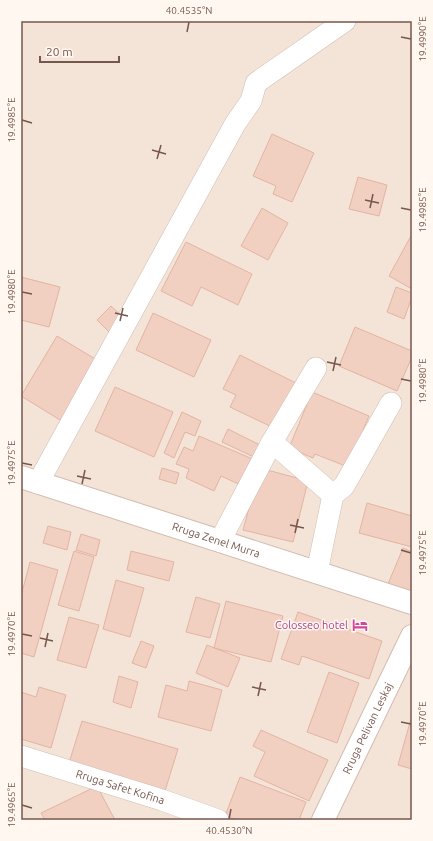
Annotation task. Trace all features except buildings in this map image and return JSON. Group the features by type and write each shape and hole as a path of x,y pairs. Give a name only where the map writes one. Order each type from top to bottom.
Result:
{"main road":[{"name":"Rruga Zenel Murra","path":"30,480 412,603"},
{"name":"Rruga Pelivan Leskaj","path":"323,820 412,636"}],"street":[{"path":"30,480 235,124 251,101 256,83 345,21"},
{"path":"220,541 272,442 316,368"},
{"path":"317,572 333,495 344,486 390,403"},
{"path":"272,442 333,495"},
{"name":"Rruga Safet Kofina","path":"21,756 162,800 218,820"}],"shaded area":[{"path":"21,21 412,21 412,820 21,820"}],"place":[{"name":"Colosseo hotel","path":"360,625"}]}
